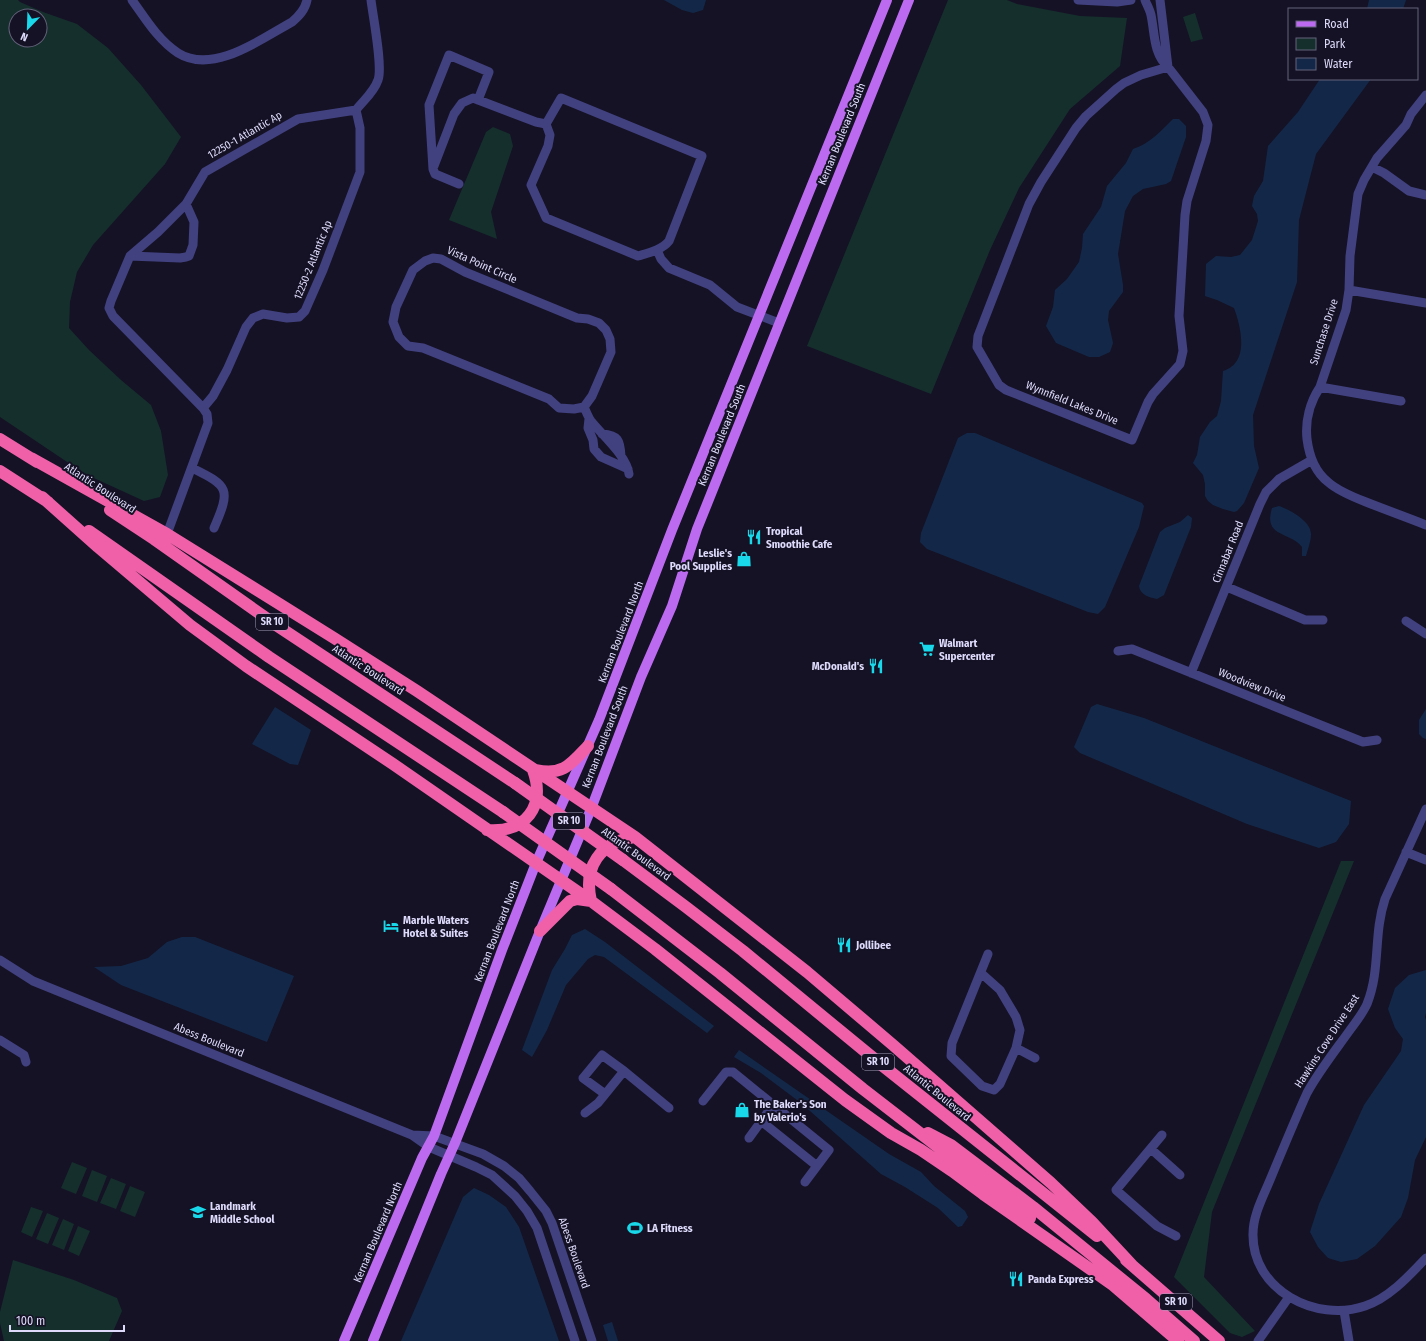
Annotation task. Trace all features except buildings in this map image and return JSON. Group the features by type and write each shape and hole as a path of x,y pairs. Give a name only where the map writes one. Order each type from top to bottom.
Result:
{"highway":[{"name":"Atlantic Boulevard","path":"0,439 154,539 276,625 515,783 623,860 743,951 895,1076 1045,1194 1132,1265 1219,1341"},
{"path":"31,458 167,534 417,691 634,837 807,972 893,1045 1051,1182 1092,1222 1132,1265"},
{"name":"SR 10","path":"0,471 42,497 269,658 503,812 611,890 720,973 899,1117 1030,1218 1113,1285 1178,1341"},
{"path":"42,497 98,547 190,624 246,666 591,901 655,949 851,1105 891,1133 921,1150 952,1171 982,1194 1113,1285"},
{"path":"533,770 553,773 559,771 569,766 588,746"},
{"path":"487,830 499,831 511,828 521,823 530,814 538,793 537,781 533,770"},
{"path":"591,901 589,879 591,868 596,858 613,843 634,837"},
{"path":"540,931 570,901 578,899 591,901"},
{"path":"899,1117 951,1145 1074,1240 1194,1341"}],"main road":[{"name":"Kernan Boulevard South","path":"672,530 887,0"},
{"name":"Kernan Boulevard South","path":"562,881 641,677 672,606 697,529 909,0"},
{"name":"Kernan Boulevard North","path":"344,1341 422,1158 434,1136 502,950 536,863 599,720 672,530"},
{"path":"373,1341 441,1174 456,1143 540,931 562,881"}],"street":[{"path":"132,0 158,35 178,53 190,59 205,61 221,58 238,52 292,22 300,15 306,6 307,0"},
{"path":"356,110 373,90 379,79 380,64 371,0"},
{"path":"1078,0 1117,2 1131,0"},
{"path":"1145,0 1150,13 1157,51 1162,61 1168,67"},
{"path":"1160,0 1168,67"},
{"path":"458,184 435,174 433,169 429,105 449,55 489,72 478,100"},
{"name":"Wynnfield Lakes Drive","path":"1168,67 1203,112 1208,125 1206,141 1187,201 1185,215 1179,316 1183,351 1180,364 1152,394 1132,440 1006,390 1000,385 977,347 978,336 1029,204 1041,182 1076,128 1086,116 1124,83 1141,75 1168,67"},
{"name":"Sunchase Drive","path":"1426,95 1411,114 1406,125 1377,158 1364,180 1358,194 1350,256 1349,290 1346,310 1320,386 1314,395 1306,422 1309,450 1314,466 1327,482 1348,494 1426,525"},
{"path":"433,169 454,114 462,103 473,98 536,122 546,124"},
{"path":"561,98 702,156 669,241 656,250 638,256 546,218 531,185 548,146 550,135 546,124 561,98"},
{"name":"12250-1 Atlantic Ap","path":"203,408 113,316 109,308 110,301 130,256 158,232 186,204 205,172 298,119 356,110"},
{"name":"12250-2 Atlantic Ap","path":"203,408 213,396 227,370 246,327 253,318 263,314 287,318 299,317 305,312 323,270 360,172 360,128 356,110"},
{"path":"1372,167 1384,173 1409,191 1426,195"},
{"path":"130,256 180,258 189,256 193,245 194,222 186,204"},
{"path":"656,250 661,260 669,268 710,286 738,307 779,324"},
{"name":"Vista Point Circle","path":"433,258 441,259 464,272 577,318 588,319 599,324 606,330 610,339 611,352 592,396 584,407 574,409 560,408 549,399 423,348 408,346 399,338 393,322 396,307 413,270 425,261 433,258"},
{"path":"1349,290 1426,303"},
{"path":"1320,386 1401,402"},
{"path":"584,407 589,419 621,456 629,472 600,457 594,449 594,440 588,428 589,419"},
{"path":"167,534 192,468 194,457 200,446 208,423 207,414 203,408"},
{"name":"Cinnabar Road","path":"1191,673 1266,492 1279,479 1312,460"},
{"path":"192,468 214,479 223,488 225,498 214,528"},
{"path":"1227,587 1305,620 1323,620"},
{"path":"1406,621 1426,634"},
{"name":"Woodview Drive","path":"1118,651 1132,649 1363,742 1377,740"},
{"name":"Hawkins Cove Drive East","path":"1425,1261 1393,1289 1366,1306 1344,1310 1324,1310 1311,1307 1289,1297 1270,1281 1259,1262 1253,1242 1255,1220 1307,1093 1315,1078 1347,1035 1366,1005 1372,990 1376,970 1377,933 1381,912 1385,899 1426,809"},
{"path":"1406,852 1426,860"},
{"path":"981,973 1000,990 1016,1016 1020,1030 1016,1048 1000,1084 994,1090 982,1086 950,1056 952,1043 988,954"},
{"name":"Abess Boulevard","path":"0,960 33,981 412,1135 429,1147 476,1166 492,1175 504,1185 527,1211 537,1228 575,1341"},
{"path":"0,1040 24,1055 26,1062"},
{"path":"1016,1048 1034,1058"},
{"path":"605,1094 583,1078 602,1055 669,1108"},
{"path":"585,1113 598,1104 624,1071"},
{"path":"703,1101 726,1072 733,1072 829,1150 804,1182"},
{"path":"749,1138 773,1105"},
{"path":"761,1121 817,1166"},
{"name":"Abess Boulevard","path":"412,1135 434,1136 456,1143 483,1154 504,1166 519,1178 546,1211 552,1223 592,1341"},
{"path":"1162,1135 1116,1190 1157,1226 1176,1236"},
{"path":"1151,1149 1180,1175"},
{"path":"1258,1341 1289,1297"},
{"path":"1344,1310 1349,1341"}],"green space":[{"path":"0,0 18,0 34,8 8,8 8,48 48,48 48,14 77,24 108,48 141,85 181,137 165,164 93,245 77,272 70,302 69,328 89,350 121,380 151,405 161,431 168,475 160,497 144,501 85,474 0,417"},
{"path":"948,0 1007,0 1017,4 1080,16 1127,18 1120,66 1070,109 1019,188 990,250 931,394 807,346"},
{"path":"1195,13 1203,39 1191,42 1183,17"},
{"path":"493,127 510,134 513,146 491,212 497,239 449,220 486,132"},
{"path":"1341,861 1354,861 1212,1212 1204,1277 1255,1331 1242,1337 1230,1333 1174,1277"},
{"path":"72,1162 87,1168 76,1194 61,1188"},
{"path":"92,1170 107,1176 97,1202 82,1196"},
{"path":"111,1178 126,1184 116,1209 100,1203"},
{"path":"130,1186 145,1192 135,1217 120,1211"},
{"path":"31,1207 43,1211 32,1237 21,1232"},
{"path":"47,1213 59,1218 48,1244 36,1239"},
{"path":"63,1219 74,1224 64,1250 52,1245"},
{"path":"78,1226 90,1231 79,1256 68,1251"},
{"path":"13,1260 74,1280 117,1298 122,1311 109,1341 4,1341 0,1323 0,1312"}],"water":[{"path":"664,0 706,0 703,10 693,13 682,10"},
{"path":"1369,0 1406,0 1403,8 1367,8"},
{"path":"1319,80 1370,80 1316,154 1299,220 1297,282 1253,415 1254,446 1259,468 1244,503 1237,511 1234,512 1213,505 1208,501 1205,496 1203,475 1193,463 1197,455 1200,437 1210,422 1217,416 1221,401 1223,371 1232,367 1237,360 1240,353 1241,344 1241,334 1234,308 1205,296 1206,264 1216,256 1231,257 1240,255 1252,240 1258,221 1257,214 1252,206 1254,196 1263,181 1268,146 1298,112"},
{"path":"1173,119 1179,119 1186,126 1186,137 1171,181 1166,184 1143,189 1133,196 1125,211 1118,254 1123,292 1109,311 1108,320 1113,343 1110,352 1099,357 1089,357 1056,343 1046,326 1053,307 1055,290 1067,279 1079,262 1083,234 1101,207 1107,186 1126,163 1133,149 1150,140"},
{"path":"967,433 975,433 1142,503 1144,506 1139,527 1105,607 1098,614 1088,612 927,549 920,542 921,533 958,438"},
{"path":"1279,506 1289,510 1304,520 1308,525 1311,534 1306,556 1302,556 1302,547 1297,542 1279,533 1271,524 1270,518 1272,508"},
{"path":"1188,515 1192,518 1191,527 1164,595 1157,599 1145,595 1141,592 1139,586 1160,532 1165,528 1180,522"},
{"path":"1097,704 1144,718 1351,801 1349,824 1336,842 1319,848 1247,824 1080,753 1074,747 1091,707"},
{"path":"275,707 311,730 298,765 290,764 252,744"},
{"path":"1426,709 1426,739 1419,734 1419,720"},
{"path":"585,929 605,942 714,1026 707,1033 604,957 595,955 588,959 566,985 547,1030 532,1057 522,1050 552,970 572,935"},
{"path":"182,937 195,937 294,976 267,1042 121,985 94,967 121,966 148,958 167,942"},
{"path":"1426,970 1426,1137 1415,1160 1408,1198 1401,1217 1375,1246 1357,1259 1341,1262 1328,1258 1318,1247 1310,1232 1319,1204 1364,1105 1401,1051 1403,1039 1395,1028 1388,1009 1395,988 1409,975"},
{"path":"739,1050 889,1154 921,1172 934,1186 965,1211 968,1217 962,1226 958,1227 938,1208 881,1174 801,1103 761,1073 734,1057"},
{"path":"474,1188 489,1195 506,1207 519,1227 559,1341 401,1341 463,1197"},
{"path":"612,1322 618,1341 608,1341 603,1325"}],"place":[{"name":"Tropical Smoothie Cafe","path":"754,537"},
{"name":"Leslie's Pool Supplies","path":"744,559"},
{"name":"Walmart Supercenter","path":"927,649"},
{"name":"McDonald's","path":"876,666"},
{"name":"Marble Waters Hotel & Suites","path":"391,926"},
{"name":"Jollibee","path":"844,945"},
{"name":"The Baker's Son by Valerio's","path":"742,1110"},
{"name":"Landmark Middle School","path":"198,1212"},
{"name":"LA Fitness","path":"635,1228"},
{"name":"Panda Express","path":"1016,1279"}]}
